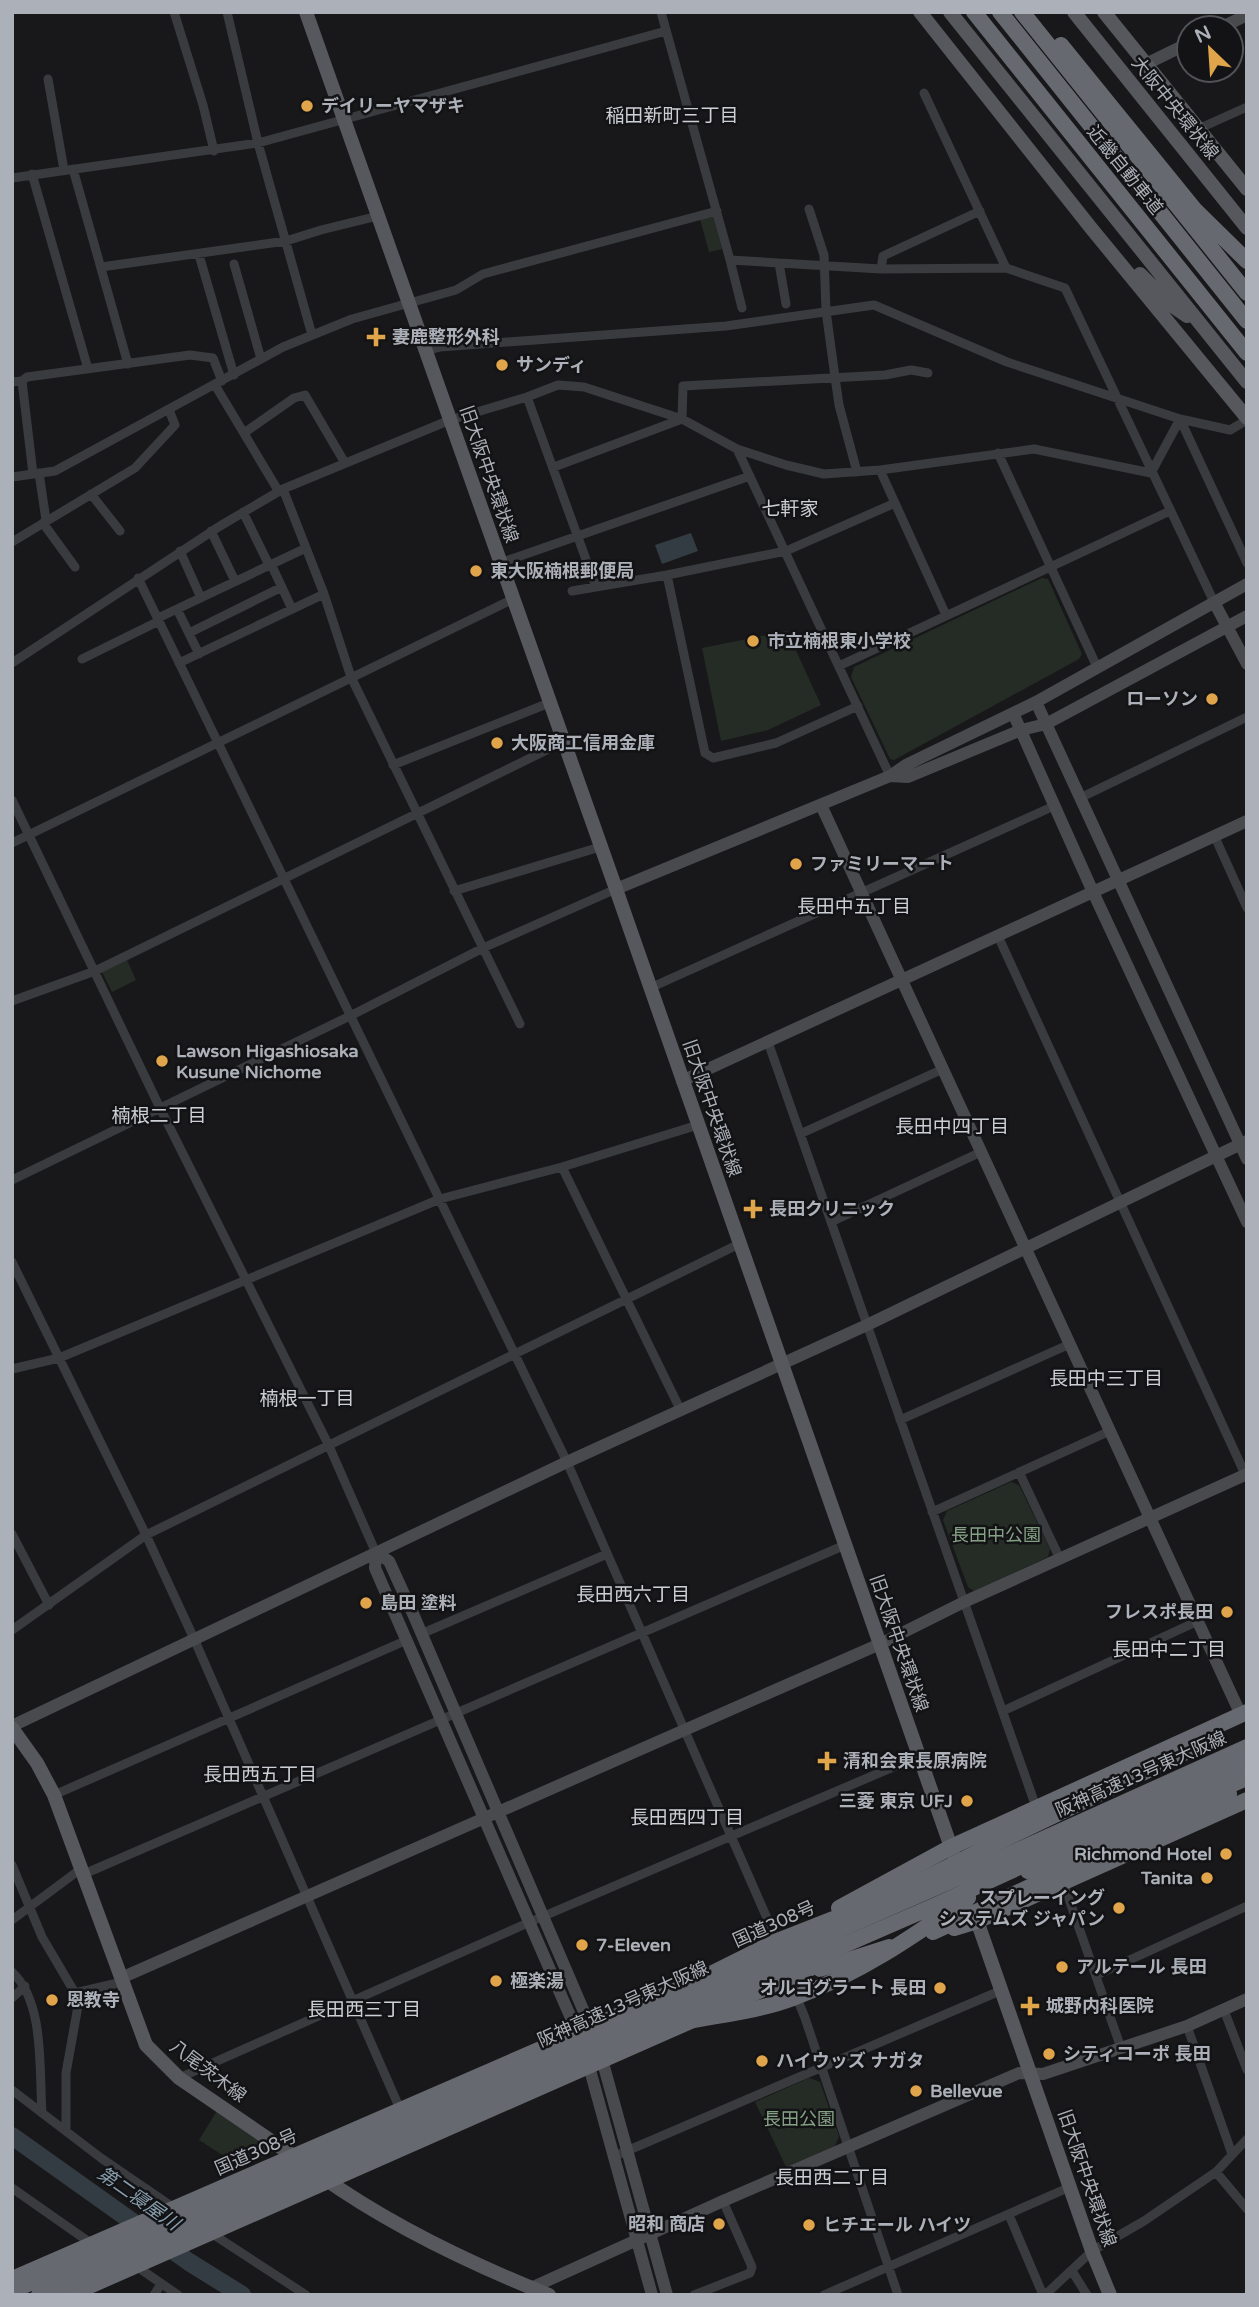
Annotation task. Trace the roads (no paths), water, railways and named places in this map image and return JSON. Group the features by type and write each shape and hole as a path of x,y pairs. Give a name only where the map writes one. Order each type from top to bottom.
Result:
{"highway":[{"name":"近畿自動車道","path":"974,12 1247,353"},
{"name":"近畿自動車道","path":"1000,12 1247,321"},
{"path":"1021,12 1247,293"},
{"path":"1031,12 1083,71 1195,210 1247,261"},
{"path":"747,1970 1162,1763 1245,1717"},
{"path":"775,1942 951,1847 1036,1807 1245,1717"},
{"name":"国道308号","path":"12,2279 695,1982 775,1942 959,1870 1247,1746"},
{"name":"阪神高速13号東大阪線","path":"12,2291 747,1970 1247,1746"},
{"name":"阪神高速13号東大阪線","path":"39,2295 1012,1870 1247,1763"},
{"path":"69,2295 789,1978 968,1896 1247,1778"},
{"path":"615,2043 659,2028 785,2001 1247,1786"},
{"path":"789,1978 977,1921 1247,1800"},
{"path":"876,1960 1012,1870"}],"main road":[{"name":"旧大阪中央環状線","path":"306,12 617,889 1092,2251 1110,2295"},
{"path":"920,12 1247,419"},
{"path":"950,12 1247,382"},
{"name":"大阪中央環状線","path":"1074,12 1247,228"},
{"path":"1085,12 1096,27 1105,51"},
{"path":"1104,12 1247,189"},
{"path":"1091,228 1171,305 1200,325"},
{"name":"八尾茨木線","path":"12,1727 37,1763 54,1795 146,2045 179,2078 368,2209 426,2241 549,2295"}],"street":[{"path":"174,12 203,104 214,151"},
{"path":"227,12 258,143 312,334"},
{"path":"661,12 742,308"},
{"path":"12,178 258,143 666,31"},
{"path":"1146,64 1175,50"},
{"path":"48,79 69,170 101,267 128,363"},
{"path":"924,93 1006,268"},
{"path":"1198,129 1247,107"},
{"path":"32,174 88,369"},
{"path":"809,209 824,255 826,311 839,405 857,472"},
{"path":"12,477 55,471 312,334 352,319 456,290 483,274 717,211"},
{"path":"881,269 883,256 980,211"},
{"path":"101,267 286,242 378,216"},
{"path":"200,255 234,375"},
{"path":"730,260 881,269 1006,268 1065,288 1151,473 1247,664"},
{"path":"779,263 786,304"},
{"path":"234,264 261,359"},
{"path":"426,351 440,347 726,326 874,305 996,358 1180,419 1230,430 1247,419"},
{"path":"75,567 44,521 17,382 27,377 190,355 213,358 219,383 244,433 281,491 306,548 351,677 520,1024"},
{"path":"682,419 684,386 885,375 911,370 928,373"},
{"path":"12,663 211,531 281,491 450,420 527,397 558,384 584,387 682,419 737,449 786,466 824,474 880,470 1034,449 1151,473"},
{"path":"244,433 294,398 305,395 345,463"},
{"path":"527,397 596,587"},
{"path":"12,542 135,468 175,425 169,410"},
{"path":"554,467 682,419"},
{"path":"1151,473 1180,419"},
{"path":"1180,419 1247,563"},
{"path":"737,449 890,776"},
{"path":"998,453 1097,667"},
{"path":"880,470 946,615"},
{"path":"500,563 750,476"},
{"path":"91,494 120,531"},
{"path":"572,591 786,551 895,503"},
{"path":"839,666 1170,511"},
{"path":"243,512 292,609"},
{"path":"211,531 235,581"},
{"path":"82,659 201,597 306,548"},
{"path":"180,551 201,597"},
{"path":"667,575 705,753 712,758 776,743 858,706"},
{"path":"138,578 517,1354 567,1462 774,1934 775,1942"},
{"path":"12,1180 352,1015 483,948 617,889 890,776 906,765 1036,702 1247,584"},
{"path":"188,633 282,587"},
{"path":"179,663 324,594"},
{"path":"12,843 513,598"},
{"path":"177,609 199,654"},
{"path":"890,776 908,777 1021,730 1046,724 1247,616"},
{"path":"1036,702 1243,1142 1247,1159"},
{"path":"393,765 549,703"},
{"path":"1013,713 1247,1222"},
{"path":"1080,797 1247,718"},
{"path":"12,1001 95,971 563,742"},
{"path":"12,800 160,1108 328,1446 376,1553 375,1567 530,1922 584,2029"},
{"path":"821,805 1245,1717"},
{"path":"650,988 1054,806"},
{"path":"682,1081 1247,821"},
{"path":"1214,835 1247,908"},
{"path":"454,891 600,847"},
{"path":"75,1993 121,1980 484,1817 880,1644 964,1602 1246,1474 998,936"},
{"path":"768,1042 1036,1807"},
{"path":"800,1134 943,1069"},
{"path":"12,1369 59,1357 440,1199 562,1167 698,1125"},
{"path":"12,1727 567,1462 867,1325 1243,1142"},
{"path":"831,1222 981,1152"},
{"path":"562,1167 680,1409"},
{"path":"12,1630 146,1535 739,1244"},
{"path":"12,1262 195,1641 400,2109"},
{"path":"900,1420 1070,1344"},
{"path":"932,1511 1110,1431"},
{"path":"1019,1472 1059,1559"},
{"path":"12,1534 49,1605"},
{"path":"12,1920 83,1871 263,1797 641,1631 845,1545"},
{"path":"376,1553 389,1562 544,1917 596,2062 644,2236 667,2295"},
{"path":"421,1634 607,1554"},
{"path":"1003,1711 1198,1620"},
{"path":"54,1795 407,1640"},
{"path":"179,2078 530,1922 919,1756"},
{"path":"12,1865 57,1965 75,1993 78,2006 66,2073 66,2131"},
{"path":"1063,1882 1121,2048"},
{"path":"1097,1975 1247,1906"},
{"path":"12,1972 25,1986 35,2014 42,2113"},
{"path":"789,1978 898,2295"},
{"path":"12,1998 25,1986"},
{"path":"621,2154 1002,1990"},
{"path":"531,2288 723,2201 1019,2073 1043,2074 1187,2026 1247,1999"},
{"path":"1224,2010 1247,2070"},
{"path":"1187,2026 1232,2154"},
{"path":"12,2090 170,2210"},
{"path":"1009,2215 1044,2295 1092,2251 1144,2221 1216,2172 1247,2139"},
{"path":"1216,2172 1247,2209"},
{"path":"824,2295 1070,2187"},
{"path":"12,2188 97,2242"},
{"path":"694,2295 750,2273 752,2267 723,2201"},
{"path":"206,2235 306,2295"},
{"path":"644,2236 652,2295"},
{"path":"140,2264 161,2284 178,2295"},
{"path":"1072,2271 1087,2295"},
{"path":"154,2295 161,2284"}],"waterway":[{"name":"第二寝屋川","path":"12,2136 189,2262 242,2295"}],"place":[{"name":"デイリーヤマザキ","path":"307,106"},
{"name":"妻鹿整形外科","path":"376,337"},
{"name":"サンディ","path":"502,365"},
{"name":"東大阪楠根郵便局","path":"476,571"},
{"name":"市立楠根東小学校","path":"753,641"},
{"name":"ローソン","path":"1212,699"},
{"name":"大阪商工信用金庫","path":"497,743"},
{"name":"ファミリーマート","path":"796,864"},
{"name":"Lawson Higashiosaka Kusune Nichome","path":"162,1061"},
{"name":"長田クリニック","path":"753,1209"},
{"name":"島田 塗料","path":"366,1603"},
{"name":"フレスポ長田","path":"1227,1612"},
{"name":"清和会東長原病院","path":"827,1761"},
{"name":"三菱 東京 UFJ","path":"967,1801"},
{"name":"Richmond Hotel","path":"1226,1854"},
{"name":"Tanita","path":"1207,1878"},
{"name":"スプレーイング システムズ ジャパン","path":"1119,1908"},
{"name":"7-Eleven","path":"582,1945"},
{"name":"アルテール 長田","path":"1062,1967"},
{"name":"極楽湯","path":"496,1981"},
{"name":"オルゴグラート 長田","path":"940,1988"},
{"name":"恩教寺","path":"52,2000"},
{"name":"城野内科医院","path":"1030,2006"},
{"name":"シティコーポ 長田","path":"1049,2054"},
{"name":"ハイウッズ ナガタ","path":"762,2061"},
{"name":"Bellevue","path":"916,2091"},
{"name":"昭和 商店","path":"719,2224"},
{"name":"ヒチエール ハイツ","path":"809,2225"}],"district":[{"name":"稲田新町三丁目","path":"672,115"},
{"name":"七軒家","path":"790,508"},
{"name":"長田中五丁目","path":"854,906"},
{"name":"楠根二丁目","path":"159,1115"},
{"name":"長田中四丁目","path":"952,1126"},
{"name":"長田中三丁目","path":"1106,1378"},
{"name":"楠根一丁目","path":"307,1398"},
{"name":"長田西六丁目","path":"633,1594"},
{"name":"長田中二丁目","path":"1169,1649"},
{"name":"長田西五丁目","path":"260,1774"},
{"name":"長田西四丁目","path":"687,1817"},
{"name":"長田西三丁目","path":"364,2009"},
{"name":"長田西二丁目","path":"832,2177"}],"park label":[{"name":"長田中公園","path":"996,1535"},
{"name":"長田公園","path":"799,2119"}]}
